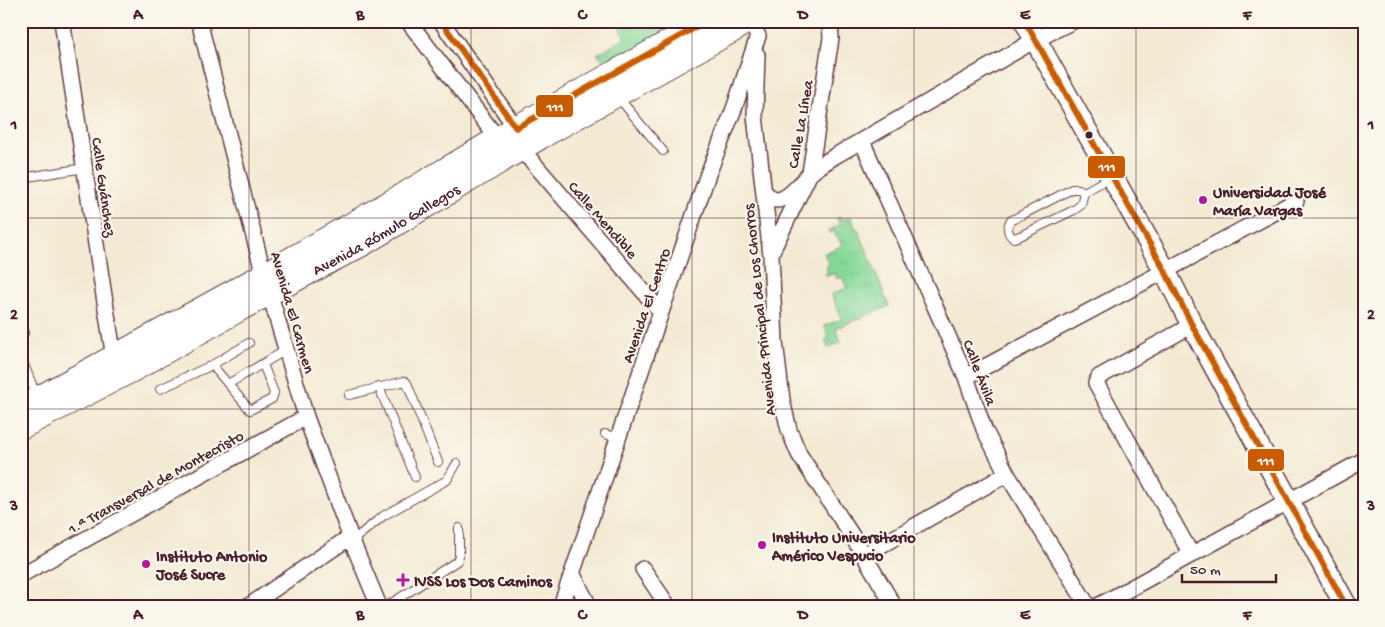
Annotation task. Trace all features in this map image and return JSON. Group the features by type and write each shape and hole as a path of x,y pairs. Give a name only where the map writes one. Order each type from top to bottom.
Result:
{"main road":[{"name":"Avenida Rómulo Gallegos","path":"511,139 607,78 706,21"},
{"path":"1026,21 1165,271 1192,325 1346,606"},
{"name":"Avenida Rómulo Gallegos","path":"21,427 132,370 407,193 511,139 616,95 749,25"},
{"name":"Avenida Rómulo Gallegos","path":"30,403 114,357 267,284"}],"street":[{"name":"Calle Guánchez","path":"62,21 93,233 114,357"},
{"name":"Avenida El Carmen","path":"199,21 267,284 306,417 351,539 379,606"},
{"path":"408,21 511,139"},
{"path":"441,21 511,139"},
{"name":"Calle La Línea","path":"771,255 810,173 831,38 830,21"},
{"path":"810,173 862,140 1035,40 1073,21"},
{"name":"Avenida Principal de Los Chorros","path":"749,25 749,85 755,116 771,255 775,342 782,400 789,430 799,454 864,555 894,606"},
{"name":"Avenida El Centro","path":"561,606 611,436 661,312 708,174 734,109 749,85"},
{"path":"734,109 739,103 745,102 751,105 755,116"},
{"name":"Calle Mendible","path":"511,139 661,312"},
{"name":"Calle Ávila","path":"862,140 966,377 984,429 1007,474 1088,606"},
{"name":"Avenida Principal de Los Chorros","path":"764,192 777,200 783,198 790,194 810,173"},
{"path":"966,377 1296,202"},
{"path":"1191,554 1096,383 1099,377 1192,325"},
{"name":"1.ª Transversal de Montecristo","path":"21,575 306,417"},
{"path":"1098,606 1364,460"},
{"path":"864,555 1007,474"},
{"path":"249,606 351,539"},
{"path":"643,569 668,606"},
{"path":"572,573 589,606"}],"lane":[{"path":"616,95 663,151"},
{"path":"21,178 85,168"},
{"path":"1084,192 1079,188 1072,189 1010,221 1007,227 1008,232 1014,238 1074,210 1081,205 1084,192 1112,177"},
{"path":"21,326 24,333 21,336"},
{"path":"160,389 212,365 249,343"},
{"path":"228,384 286,350"},
{"path":"21,357 30,403"},
{"path":"212,365 250,410 272,398 274,393 263,364"},
{"path":"349,395 402,380 407,383 438,462"},
{"path":"379,387 415,477"},
{"path":"351,539 384,516 446,480 457,464"},
{"path":"386,606 457,561 459,556 459,528"}],"green space":[{"path":"629,21 690,21 611,66 597,54 625,38 619,26"},
{"path":"841,217 843,220 851,217 856,229 858,229 889,306 836,328 841,342 828,348 825,340 829,338 824,326 842,319 831,294 847,288 842,277 837,279 835,273 827,276 825,274 828,272 826,267 829,265 824,253 842,246 834,231 830,233 829,230 840,225 837,218"}],"waterway":[{"path":"1364,183 1358,191 1364,204"}],"transit line":[{"name":"111","path":"441,21 516,128 707,21"},
{"name":"111","path":"1025,21 1165,271 1192,325 1346,606"}],"place":[{"name":"Universidad José María Vargas","path":"1203,200"},
{"name":"Instituto Universitario Américo Vespucio","path":"762,545"},
{"name":"Instituto Antonio José Sucre","path":"146,564"},
{"name":"IVSS Los Dos Caminos","path":"403,580"}]}
